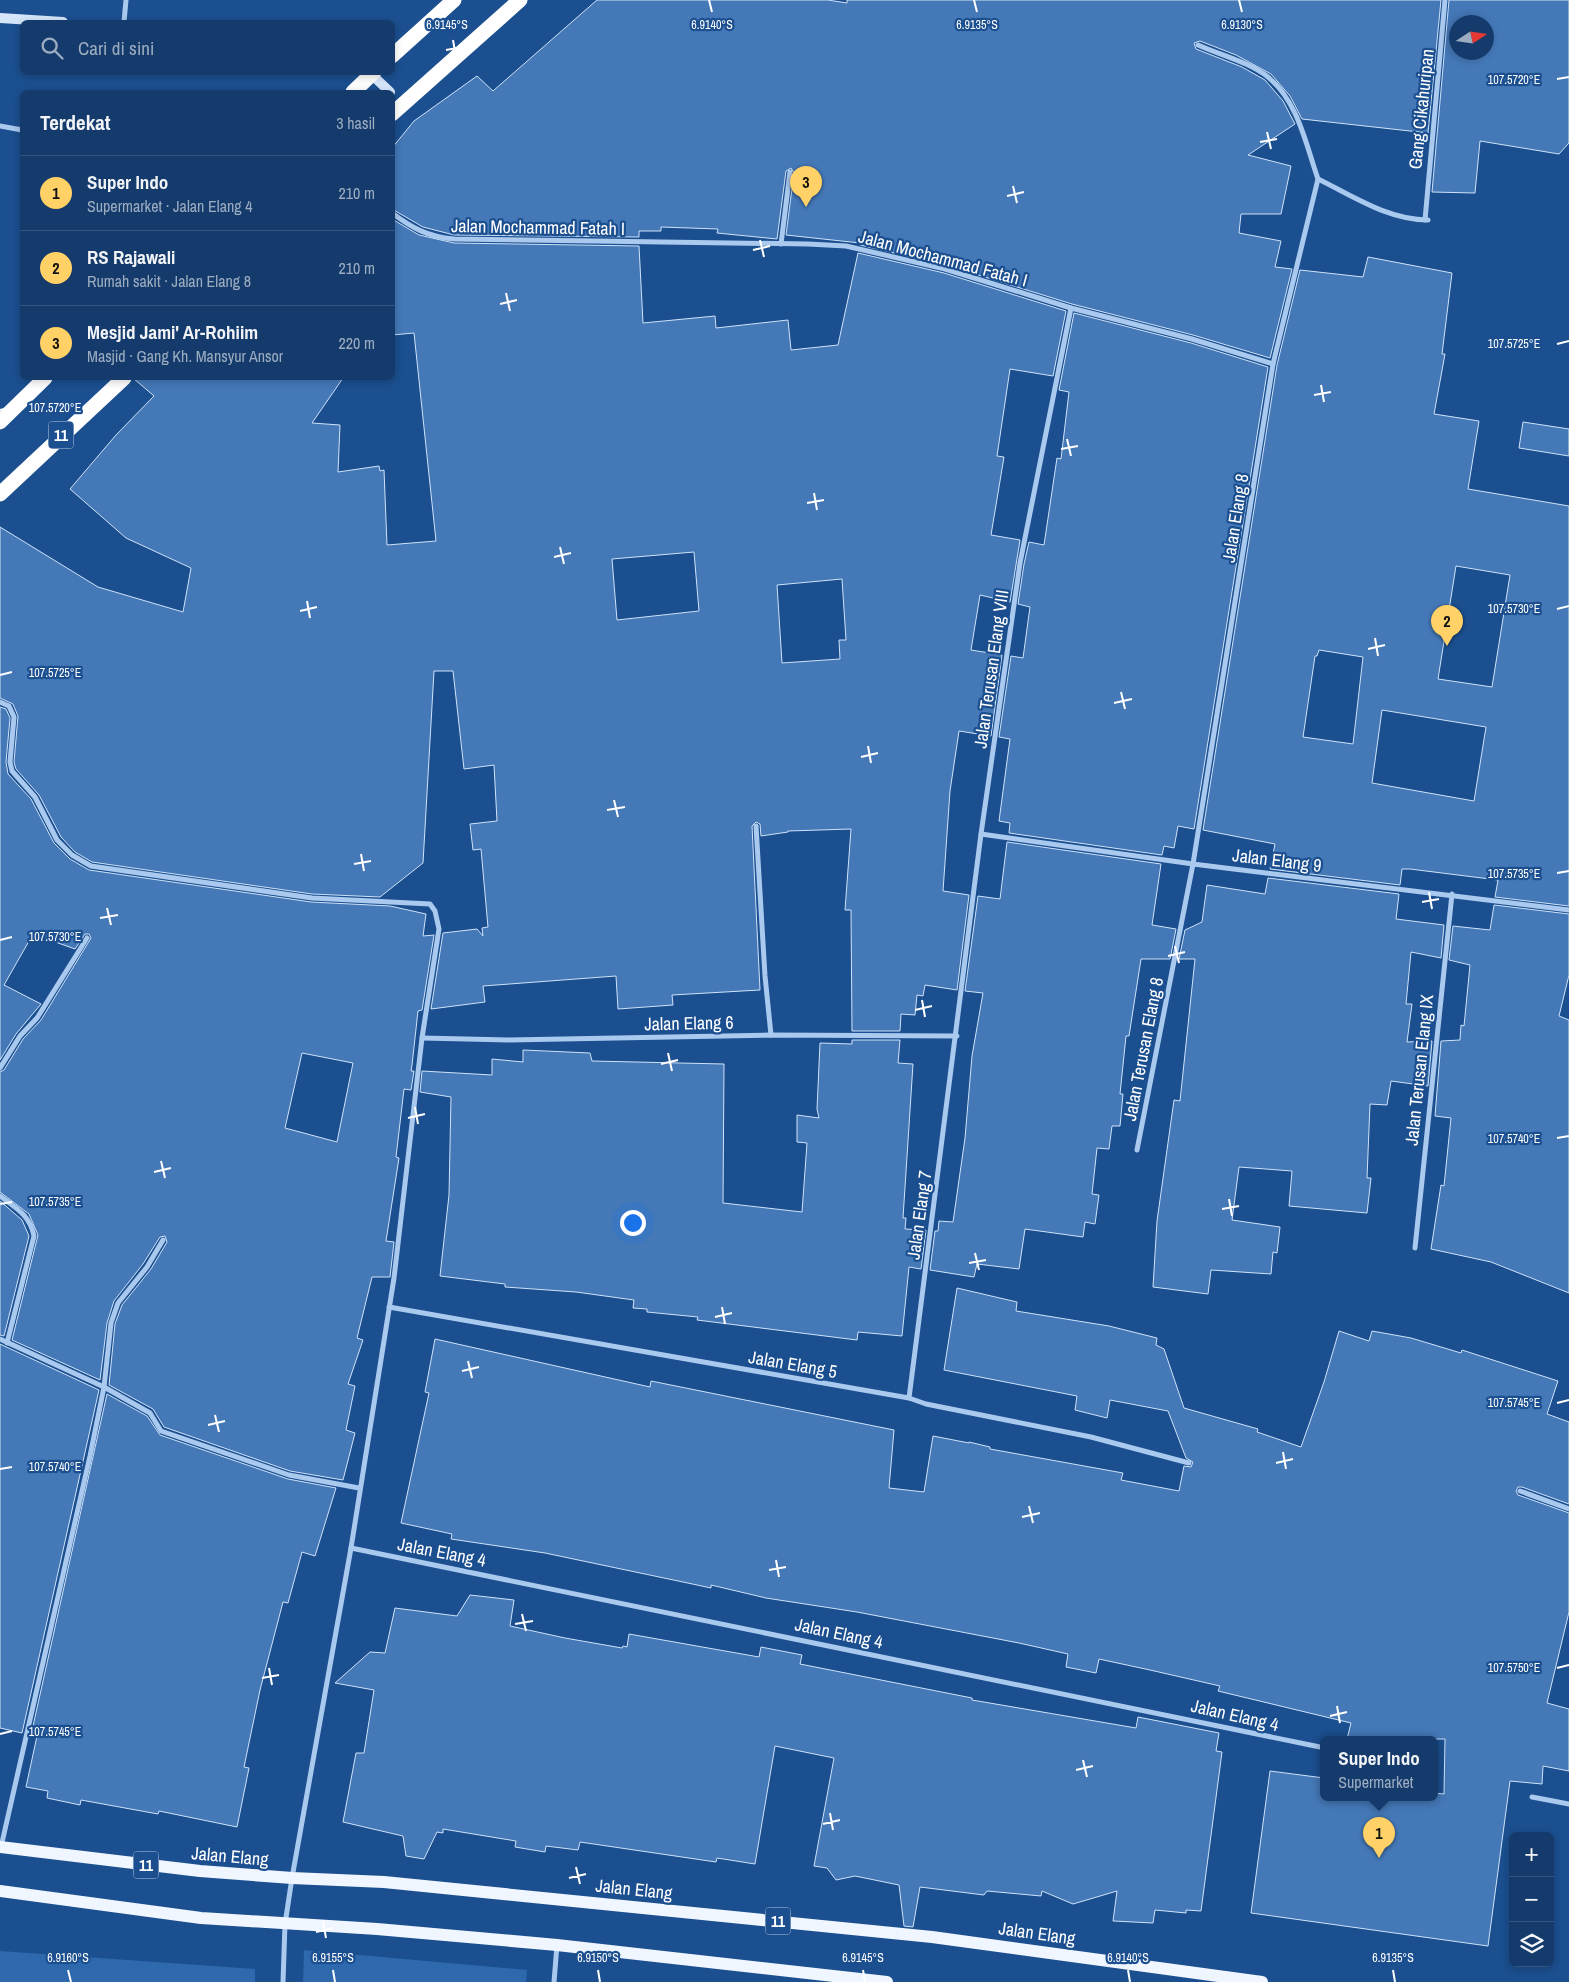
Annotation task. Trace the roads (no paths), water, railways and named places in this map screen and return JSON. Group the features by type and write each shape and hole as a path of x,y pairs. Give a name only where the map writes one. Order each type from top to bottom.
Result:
{"highway":[{"path":"395,53 454,0"},
{"path":"396,105 520,0"},
{"path":"355,90 370,75"},
{"path":"0,422 43,380"},
{"name":"11","path":"0,494 122,380"}],"main road":[{"path":"0,18 32,20"},
{"path":"374,75 388,90"},
{"name":"Jalan Elang","path":"0,1847 200,1871 384,1882 932,1937 1262,1982"},
{"path":"0,1891 201,1918 377,1929 557,1946 887,1982"}],"street":[{"path":"124,20 126,0"},
{"name":"Gang Cikahuripan","path":"1318,179 1398,217 1426,220 1445,0"},
{"path":"1198,45 1267,76 1283,93 1298,118 1318,179"},
{"path":"0,126 20,130"},
{"path":"780,244 790,172"},
{"name":"Jalan Elang 8","path":"1193,864 1273,364 1318,179"},
{"name":"Jalan Mochammad Fatah I","path":"395,215 414,229 440,238 454,240 846,246 945,269 1071,308 1192,339 1273,364"},
{"name":"Jalan Terusan Elang VIII","path":"957,1036 981,834 1020,563 1071,308"},
{"path":"0,702 9,706 14,717 10,762 12,771 35,797 57,840 72,856 91,866 312,898 430,904 435,911 439,929 422,1038 394,1278 359,1488 351,1548 292,1878 285,1924 283,1982"},
{"path":"756,826 766,990 771,1035"},
{"name":"Jalan Elang 9","path":"981,834 1193,864 1452,894 1569,910"},
{"name":"Jalan Terusan Elang 8","path":"1137,1150 1193,864"},
{"name":"Jalan Terusan Elang IX","path":"1415,1248 1452,894"},
{"path":"0,1068 20,1036 37,1018 87,938"},
{"name":"Jalan Elang 6","path":"422,1038 509,1040 771,1035 957,1036"},
{"name":"Jalan Elang 7","path":"909,1398 957,1036"},
{"path":"0,1196 30,1220 34,1236 7,1343"},
{"path":"0,1847 90,1456 104,1387 111,1323 118,1303 147,1267 163,1240"},
{"name":"Jalan Elang 5","path":"389,1307 909,1398 926,1404 1091,1437 1189,1463"},
{"path":"0,1339 104,1387 150,1413 161,1431 288,1474 359,1488"},
{"path":"1520,1491 1569,1509"},
{"name":"Jalan Elang 4","path":"351,1548 1320,1747"},
{"path":"1532,1797 1569,1804"},
{"path":"554,1982 557,1946"}],"place":[{"name":"Mesjid Jami' Ar-Rohiim","path":"806,207"},
{"name":"RS Rajawali","path":"1447,646"},
{"name":"Super Indo","path":"1379,1858"}]}
